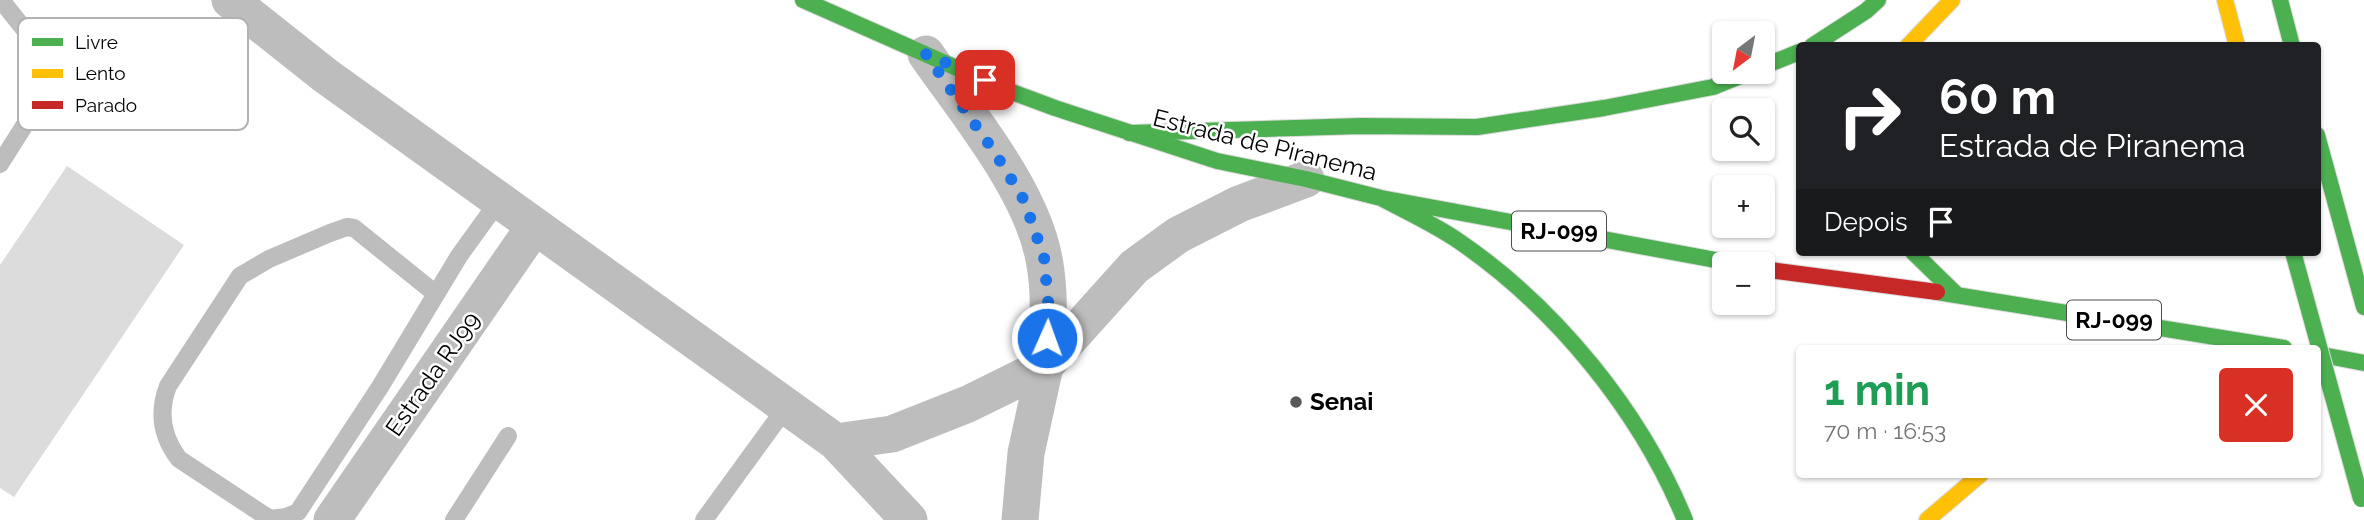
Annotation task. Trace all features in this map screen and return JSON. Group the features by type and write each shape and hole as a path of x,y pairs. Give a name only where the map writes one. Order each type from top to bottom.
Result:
{"main road":[{"name":"Estrada de Piranema","path":"803,0 1055,108 1217,161 1381,198 1712,259"},
{"path":"1818,42 1866,11 1878,0"},
{"path":"1912,42 1952,0"},
{"path":"2225,0 2236,42"},
{"path":"2280,0 2291,40"},
{"path":"2291,40 2299,0"},
{"path":"1775,62 1796,53"},
{"path":"1129,133 1361,126 1477,127 1604,107 1720,84"},
{"path":"2321,149 2364,307"},
{"path":"1381,198 1459,241 1518,287 1583,355 1631,417 1685,520"},
{"path":"1917,256 1956,294"},
{"path":"2294,256 2318,345"},
{"name":"RJ-099","path":"1775,271 1956,294 2262,345"},
{"path":"2321,355 2362,505"},
{"path":"2321,355 2364,363"},
{"path":"1927,520 1976,478"}],"street":[{"path":"230,0 326,76 498,202 836,442 909,520"},
{"path":"926,54 995,153 1024,200 1044,257 1049,311 1045,366 1026,453 1020,520"},
{"path":"836,442 892,434 968,404 1045,366 1134,267 1178,235 1239,204 1306,179"},
{"name":"Estrada RJ99","path":"331,520 534,227"}],"lane":[{"path":"1,0 18,21"},
{"path":"0,164 22,130"},
{"path":"436,294 354,228 347,227 249,269 232,286 168,386 163,399 162,425 171,449 179,459 270,519 298,513 380,387 459,257 498,202"},
{"path":"704,520 787,406"},
{"path":"454,520 508,436"}],"building":[{"path":"67,166 184,245 14,497 0,488 0,265"}],"traffic: fast":[{"path":"803,0 1004,89 1217,161 1381,198 1712,259"},
{"path":"1818,42 1866,11 1878,0"},
{"path":"2280,0 2291,42"},
{"path":"1775,62 1796,53"},
{"path":"1129,133 1361,126 1477,127 1604,108 1720,84"},
{"path":"2321,150 2364,307"},
{"path":"1381,198 1460,242 1495,268 1562,330 1620,402 1645,440 1685,520"},
{"path":"1917,256 1956,294"},
{"path":"2294,256 2319,345"},
{"path":"1937,292 2265,345"},
{"path":"2321,354 2361,499"},
{"path":"2321,355 2364,363"}],"traffic: slow":[{"path":"1912,42 1952,0"},
{"path":"2225,0 2236,42"},
{"path":"1927,520 1976,478"}],"traffic: jam":[{"path":"1775,271 1937,292"}],"place":[{"name":"Senai","path":"1296,402"}],"route":[{"path":"985,80 926,54 995,153 1024,200 1044,257 1049,311 1047,338"}]}
